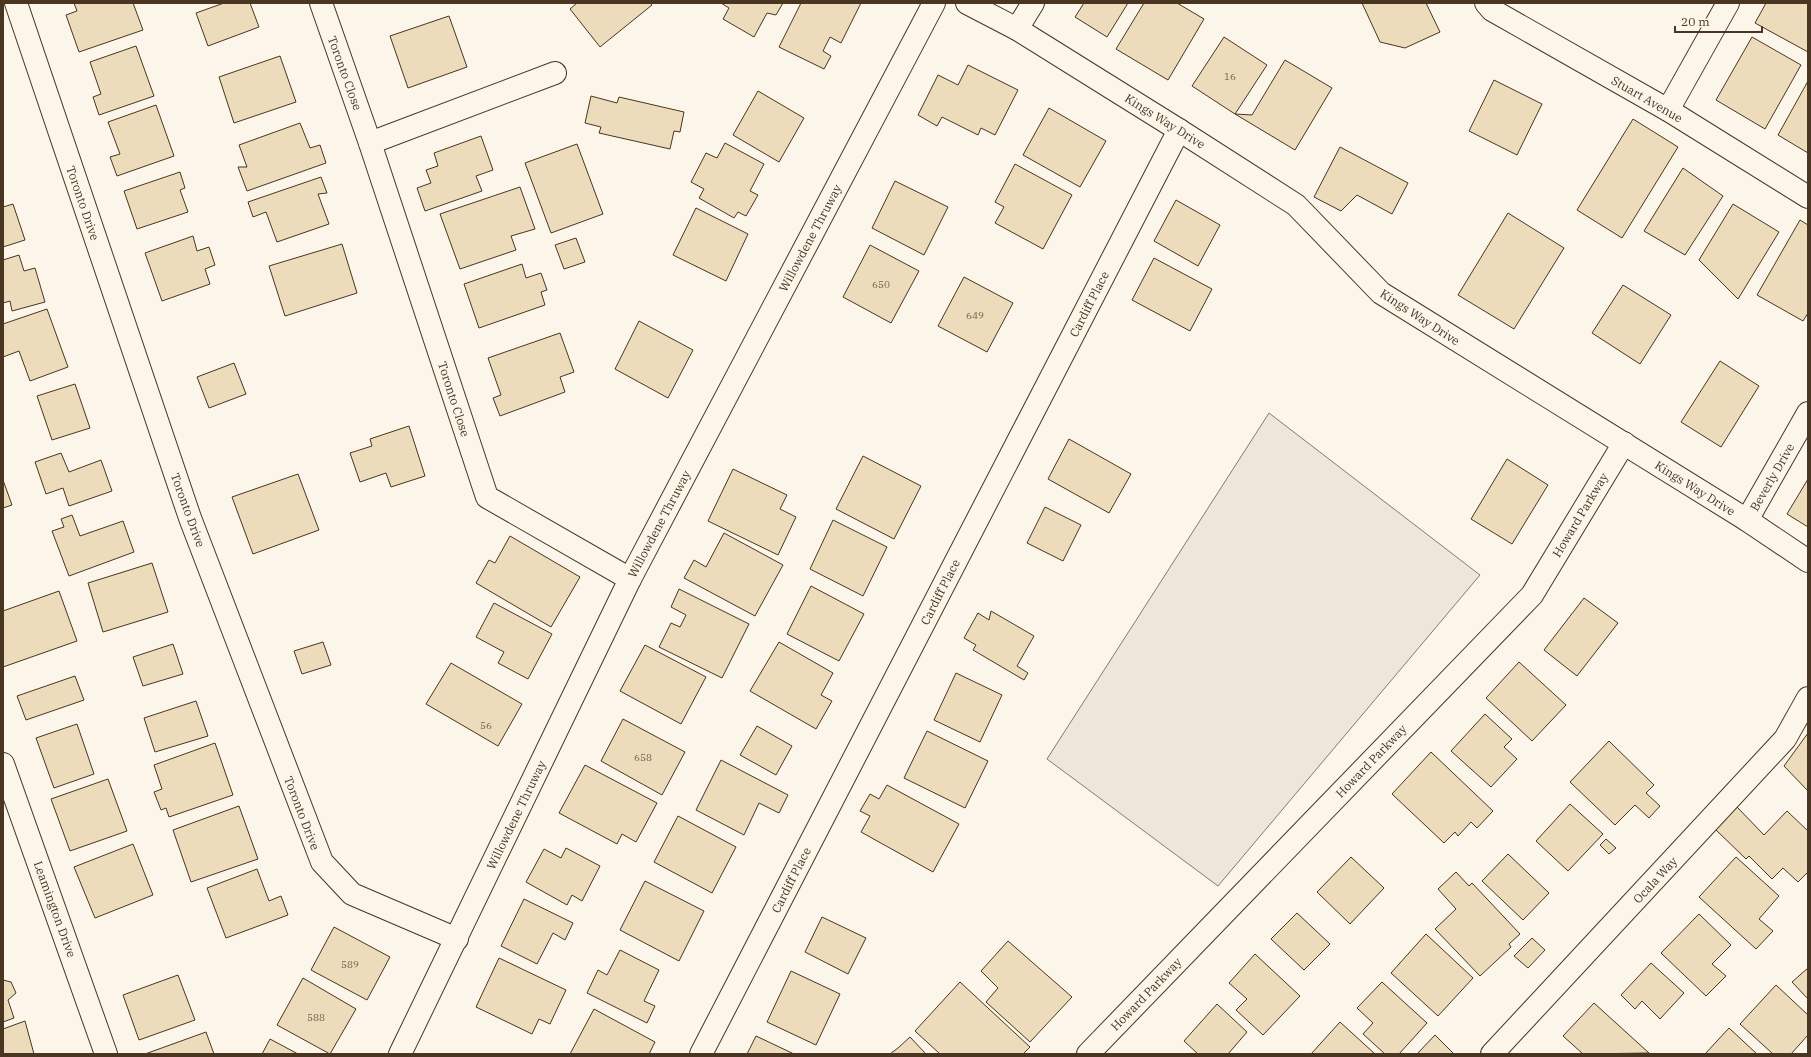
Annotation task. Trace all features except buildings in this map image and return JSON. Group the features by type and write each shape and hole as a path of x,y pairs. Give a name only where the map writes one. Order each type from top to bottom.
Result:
{"street":[{"name":"Toronto Drive","path":"16,3 190,518 322,862 352,894 457,940"},
{"name":"Toronto Close","path":"320,3 370,143 487,497 630,579"},
{"name":"Willowdene Thruway","path":"400,1054 457,940 630,579 934,3"},
{"name":"Kings Way Drive","path":"967,3 1018,29 1296,205 1381,293 1747,520 1808,562"},
{"path":"1018,29 1033,3"},
{"name":"Stuart Avenue","path":"1486,3 1492,10 1668,110 1808,197"},
{"path":"1668,110 1728,3"},
{"path":"370,143 555,73"},
{"name":"Cardiff Place","path":"701,1054 1179,130"},
{"name":"Beverly Drive","path":"1747,520 1808,413"},
{"name":"Howard Parkway","path":"1088,1054 1532,595 1624,443"},
{"name":"Ocala Way","path":"1492,1054 1785,739 1808,698"},
{"name":"Leamington Drive","path":"3,764 106,1054"}],"shaded area":[{"path":"1269,413 1480,575 1218,886 1047,759"}]}
